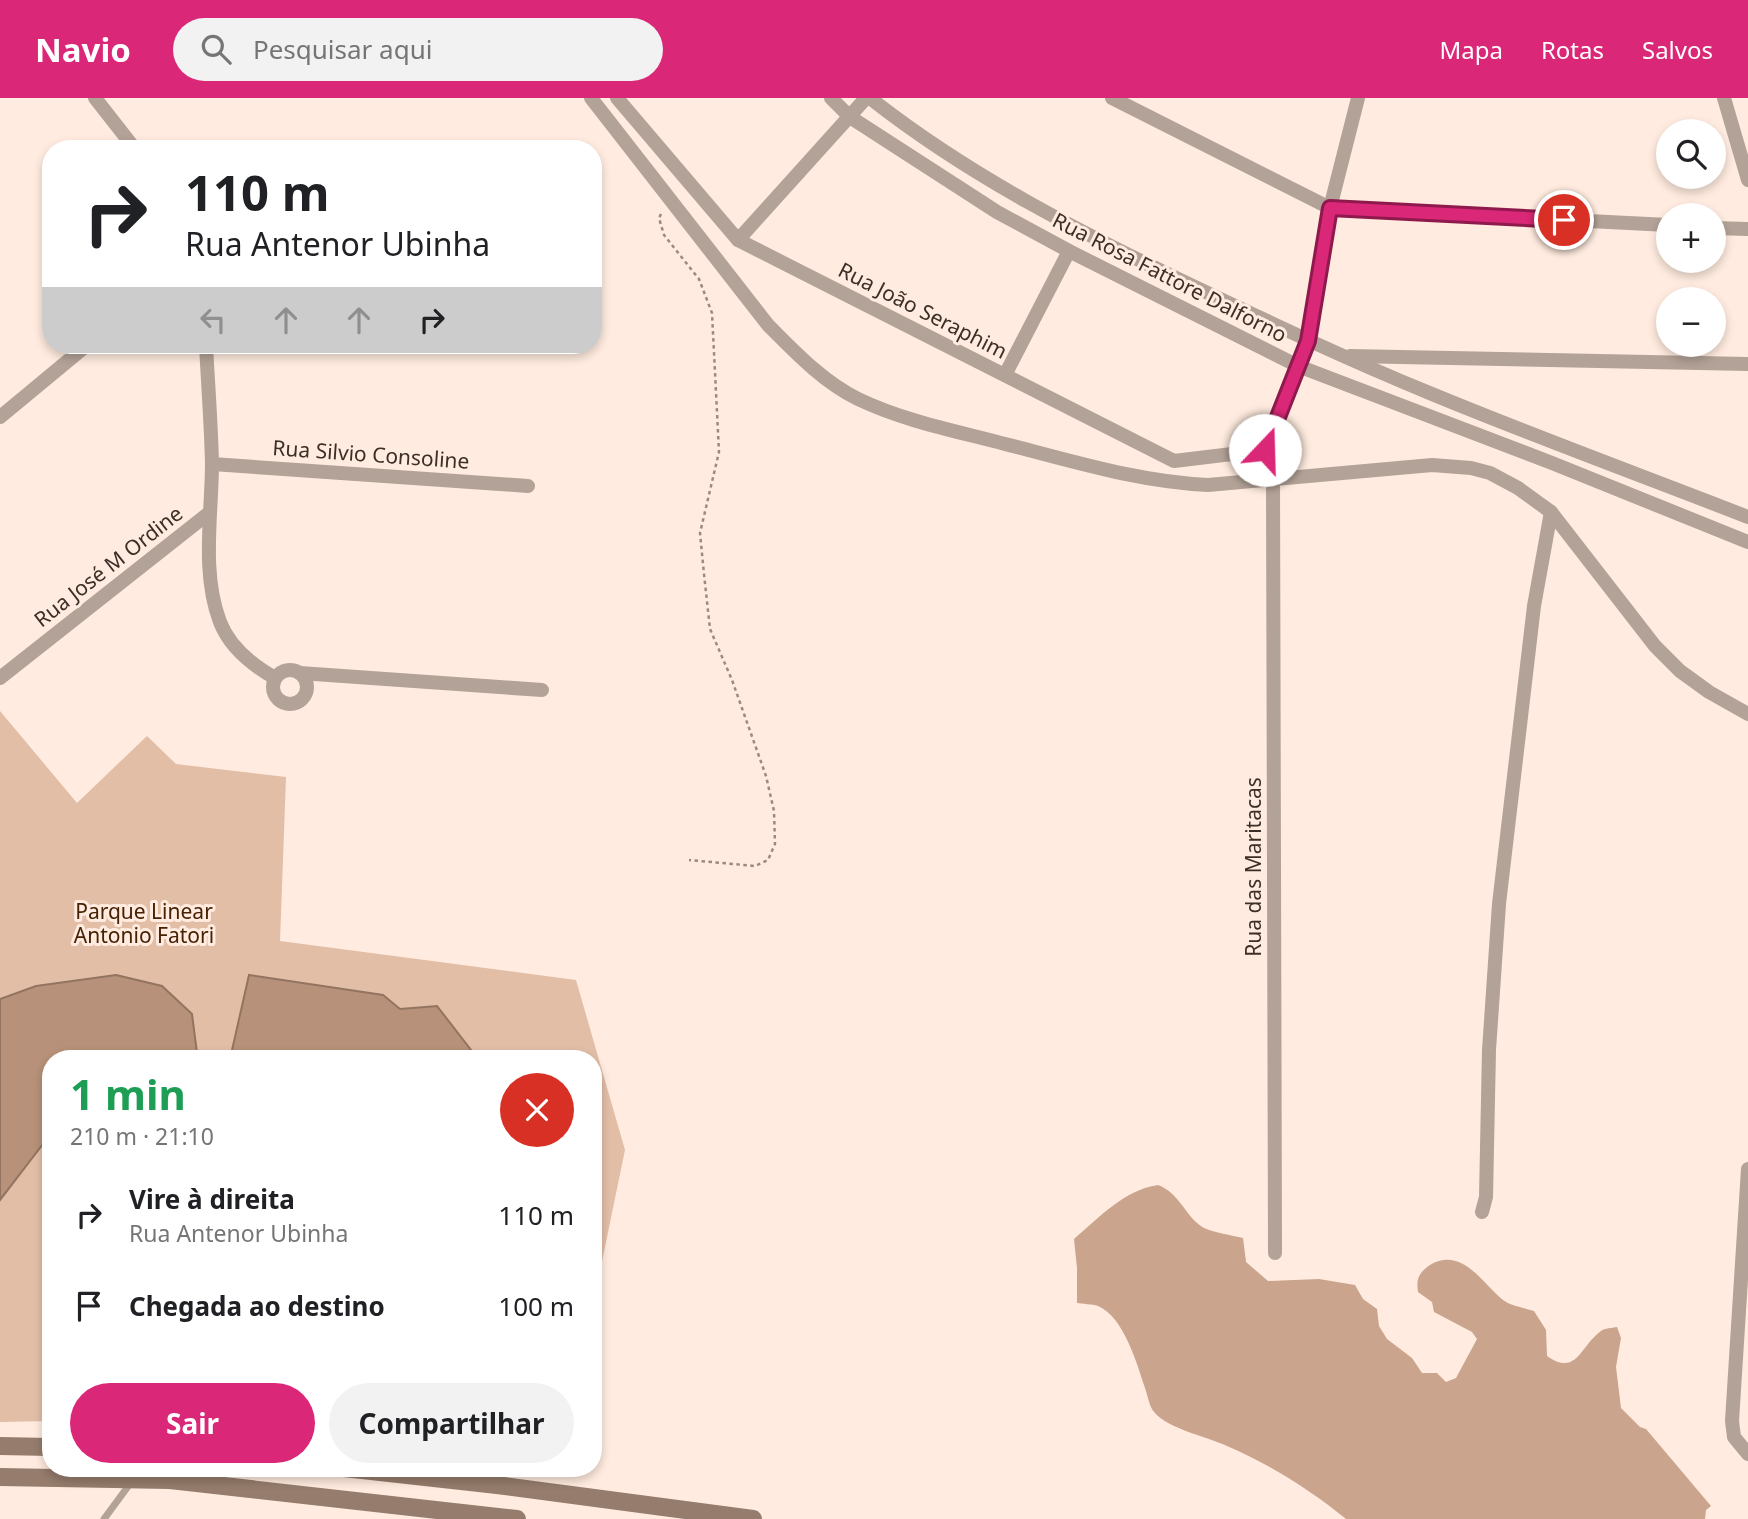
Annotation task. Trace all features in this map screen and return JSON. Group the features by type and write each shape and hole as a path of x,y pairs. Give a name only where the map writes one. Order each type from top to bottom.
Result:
{"main road":[{"path":"0,1446 42,1447"},
{"path":"0,1477 170,1480 517,1519"},
{"path":"425,1477 753,1519"}],"street":[{"path":"95,98 128,140"},
{"path":"591,98 768,324 795,352 832,383 856,398 922,423 1129,475 1176,484 1208,485 1432,465 1471,468 1490,473 1518,488 1551,512 1655,646 1680,671 1709,692 1748,714"},
{"name":"Rua João Seraphim","path":"617,98 738,240 1174,461 1265,450 1298,366"},
{"name":"Rua Rosa Fattore Dalforno","path":"831,98 850,117 997,212 1298,366 1748,542"},
{"path":"738,240 868,98"},
{"name":"Rua Rosa Fattore Dalforno","path":"868,98 961,164 1033,205 1118,250 1308,341 1497,421 1748,517"},
{"path":"1112,98 1330,208 1656,224"},
{"path":"1298,366 1308,341 1330,208 1358,98"},
{"path":"1724,98 1748,180"},
{"path":"1726,228 1748,229"},
{"path":"1004,374 1069,251"},
{"path":"0,417 77,354"},
{"path":"206,354 212,464 209,513 212,590 220,624 233,645 251,664 275,678"},
{"path":"1343,356 1748,363"},
{"path":"1489,440 1497,421"},
{"name":"Rua Silvio Consoline","path":"212,464 528,486"},
{"name":"Rua das Maritacas","path":"1273,480 1275,1253"},
{"path":"1482,1212 1486,1198 1489,1050 1499,904 1534,606 1551,512"},
{"name":"Rua José M Ordine","path":"0,678 209,513"},
{"path":"300,673 306,681 307,693 294,705 277,699 272,689 275,678 289,670 300,673 542,690"},
{"path":"1748,1169 1732,1421 1734,1437 1748,1454"}],"lane":[{"path":"104,1519 132,1480"}],"path":[{"path":"669,198 659,218 664,235 699,279 712,313 719,452 699,533 710,629 732,680 766,776 775,844 768,860 755,866 689,860"}],"green space":[{"name":"Parque Linear Antonio Fatori","path":"0,711 77,803 147,736 176,764 286,777 280,941 576,980 596,1050 42,1050 42,1421 0,1422"},
{"name":"Parque Linear Antonio Fatori","path":"602,1070 625,1150 602,1261"}],"shaded area":[{"path":"116,975 162,986 192,1014 197,1050 42,1050 42,1145 0,1200 0,999 36,986"},
{"path":"249,975 383,995 400,1009 437,1006 471,1050 232,1050"},
{"path":"1158,1185 1172,1194 1204,1228 1243,1238 1246,1262 1268,1281 1319,1279 1355,1285 1363,1299 1377,1309 1379,1326 1387,1339 1412,1358 1422,1373 1437,1373 1446,1382 1456,1378 1477,1339 1472,1332 1434,1312 1432,1302 1418,1292 1417,1283 1421,1273 1442,1260 1462,1264 1471,1269 1503,1300 1534,1311 1546,1330 1547,1356 1557,1362 1572,1361 1601,1331 1617,1327 1621,1338 1616,1367 1621,1408 1640,1427 1646,1429 1711,1506 1706,1510 1705,1519 1346,1519 1274,1469 1219,1443 1169,1424 1151,1408 1133,1354 1115,1320 1098,1306 1077,1303 1074,1239 1123,1198"}],"route":[{"path":"1265,450 1308,341 1330,208 1564,220"}]}
